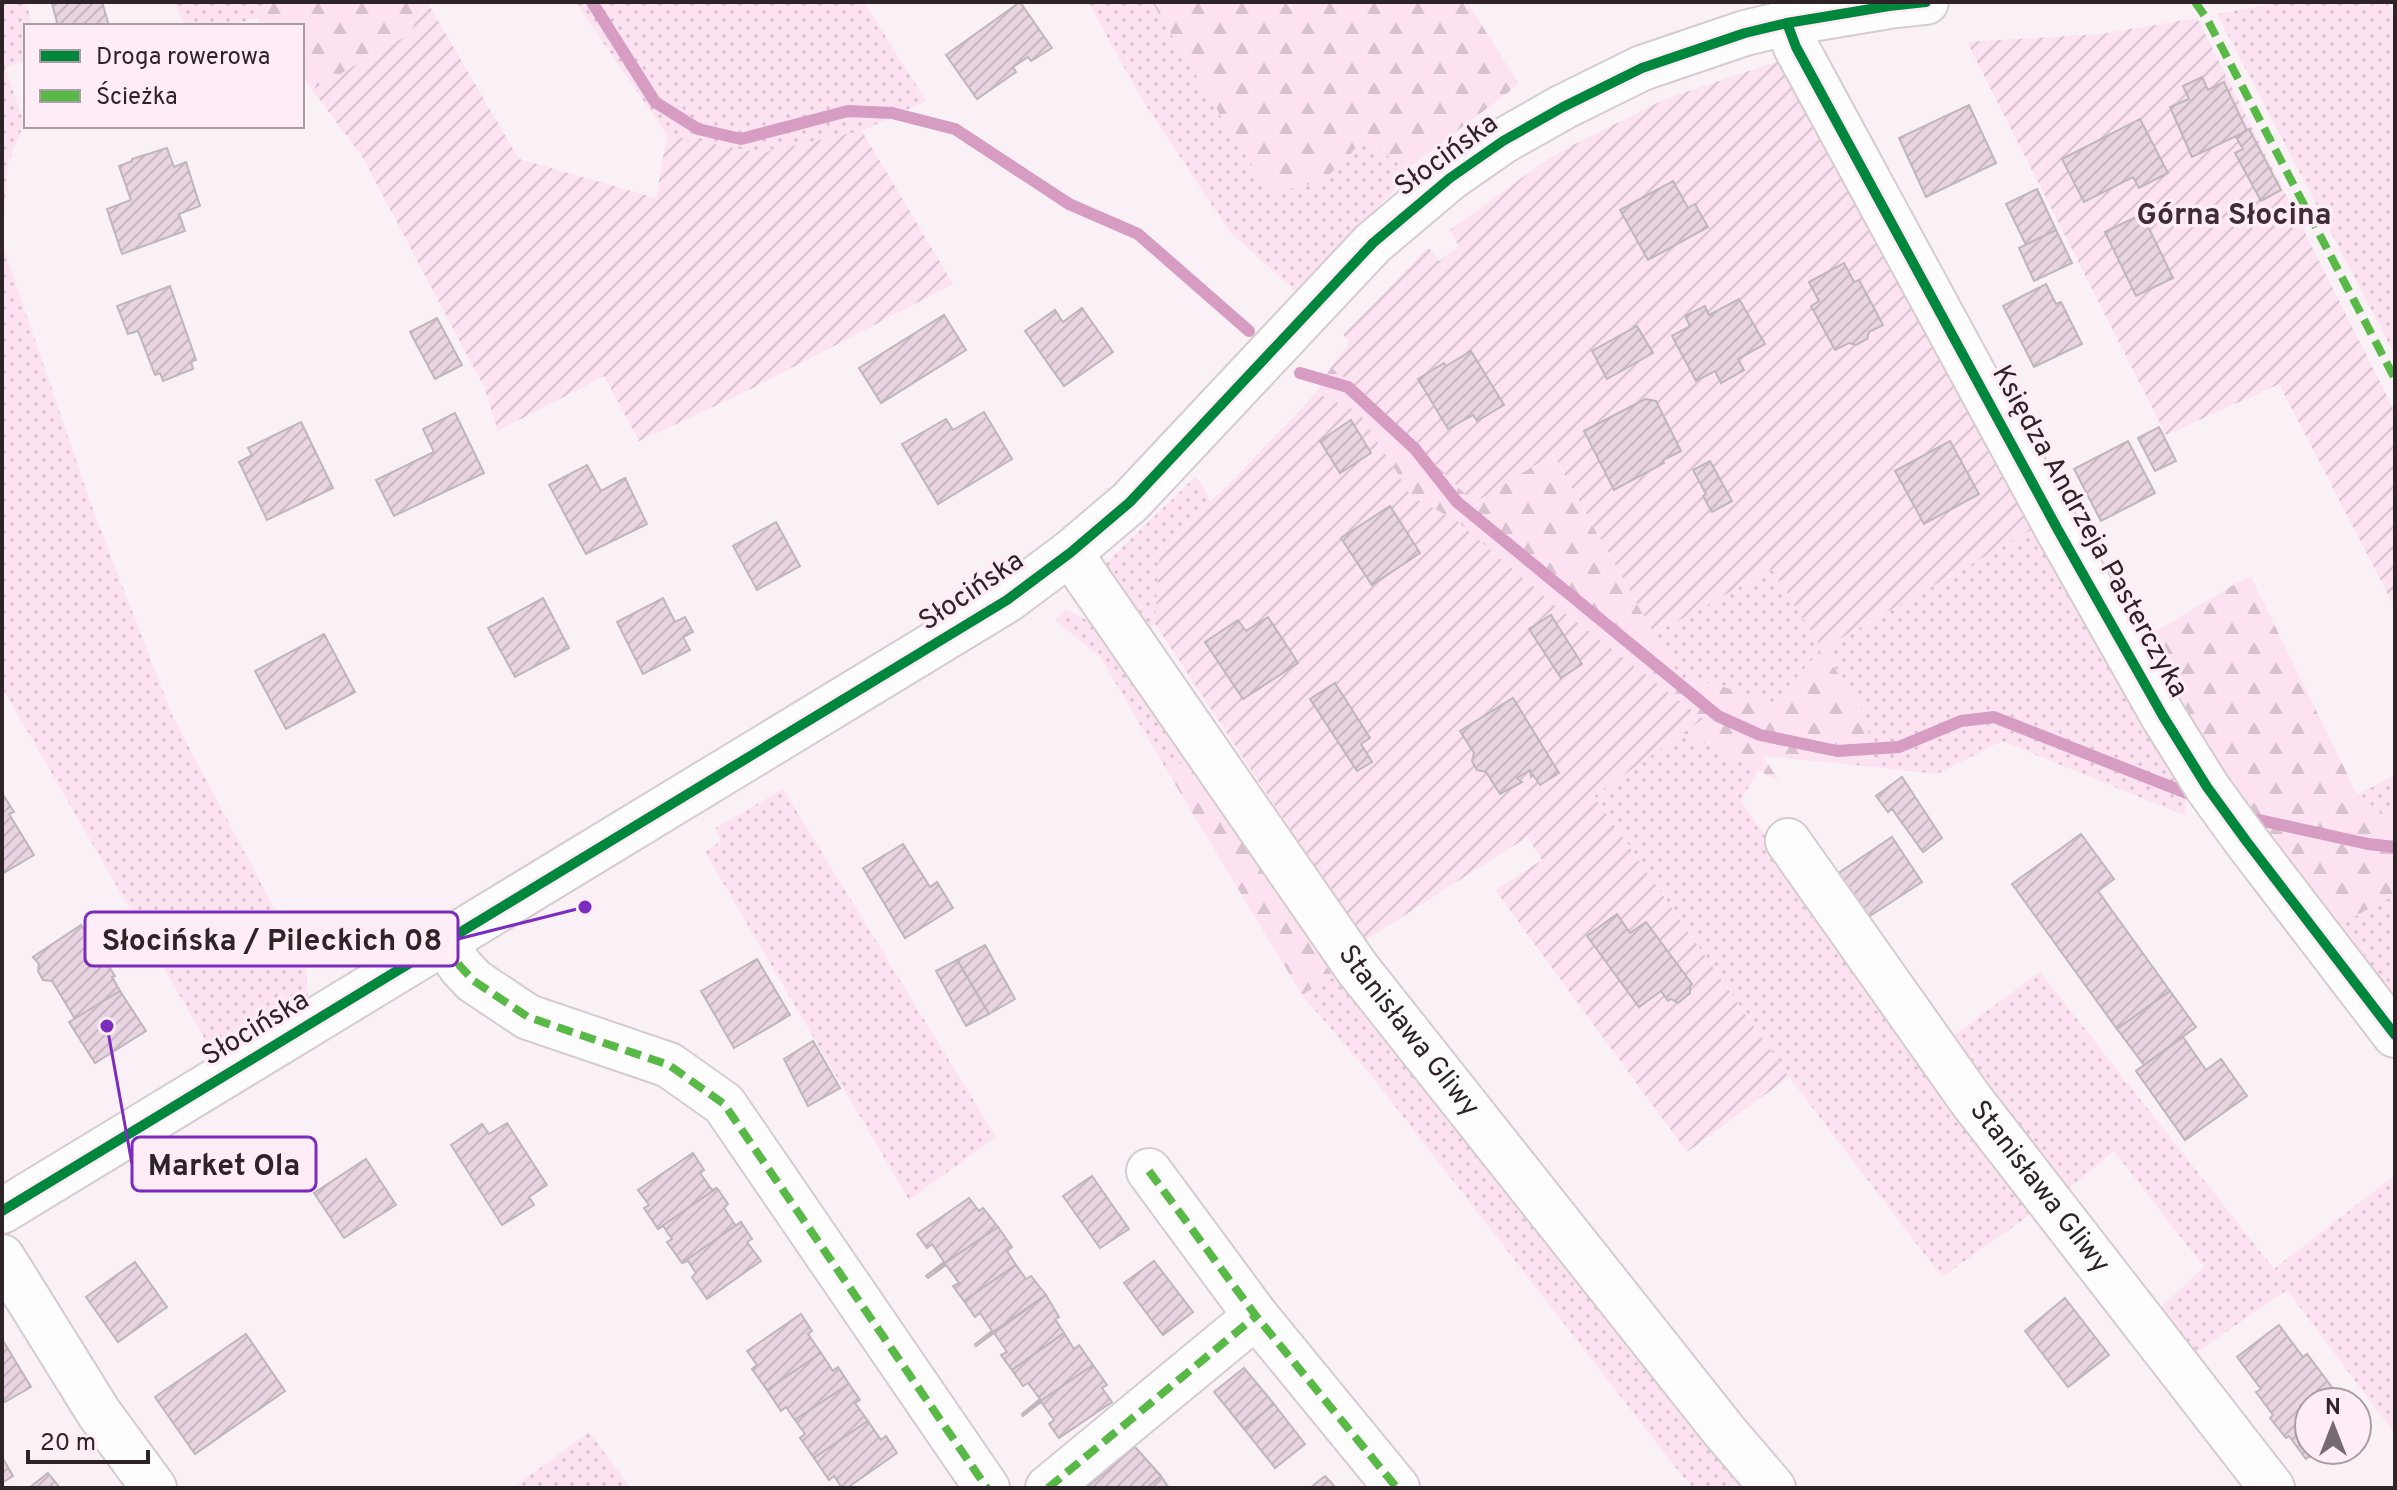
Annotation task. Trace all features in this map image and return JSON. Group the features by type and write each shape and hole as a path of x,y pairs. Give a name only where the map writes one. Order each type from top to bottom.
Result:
{"street":[{"name":"Słocińska","path":"2,1211 1007,600 1070,553 1130,502 1373,243 1450,178 1503,141 1642,68 1745,33 1787,23 1926,2"},
{"name":"Księdza Andrzeja Pasterczyka","path":"1787,23 1796,47 2058,530 2163,716 2207,787 2395,1035"},
{"name":"Stanisława Gliwy","path":"1070,553 1357,968 1725,1432 1773,1488"},
{"name":"Stanisława Gliwy","path":"1788,841 1971,1100 2272,1488"},
{"path":"445,943 474,981 528,1017 669,1065 724,1104 987,1488"},
{"path":"1149,1171 1256,1316 1397,1488"},
{"path":"2,1257 99,1413 154,1488"},
{"path":"1048,1488 1256,1316"}],"green space":[{"path":"2,2 26,2 32,24 24,24 24,61 5,68 24,123 8,163 2,243"},
{"path":"175,2 273,2 257,18 235,24 184,24"},
{"path":"273,2 425,2 411,34 312,90 304,80 304,24 262,24 257,18"},
{"path":"424,2 427,2 519,159 656,198 667,135 760,153 862,131 953,284 743,393 639,441 604,376 498,431 484,387 362,156 312,90 410,34"},
{"path":"575,2 864,2 926,101 862,131 760,153 667,135"},
{"path":"1088,2 1152,2 1241,149 1272,193 1323,181 1366,138 1406,170 1393,191 1297,293 1229,231 1141,98"},
{"path":"1152,2 1285,2 1290,8 1294,2 1467,2 1519,84 1406,170 1366,138 1323,181 1272,193 1241,149"},
{"path":"2281,2 2360,2 2362,6 2387,2 2395,17 2395,355 2217,14"},
{"path":"2197,18 2395,412 2395,608 2279,384 2166,435 1967,42 2100,34"},
{"path":"1785,59 2038,526 1822,649 1772,569 1654,634 1553,454 1474,503 1368,397 1331,367 1350,342 1343,335 1423,252 1429,248 1439,261 1459,246 1450,230 1548,159 1665,99"},
{"path":"2,243 93,510 173,717 306,969 308,997 214,1055 2,687"},
{"path":"1331,367 1368,397 1552,454 1681,678 1718,685 1773,703 1822,649 1865,714 1874,767 1763,756 1779,781 1683,733 1703,720 1553,604 1457,521 1412,497 1359,412 1316,393"},
{"path":"1316,393 1359,412 1412,497 1457,521 1553,604 1703,719 1594,796 1789,1077 1687,1152 1495,890 1542,860 1527,837 1364,941 1155,624 1160,548 1232,481"},
{"path":"1195,477 1204,487 1210,502 1160,548 1155,624 1145,632 1101,568"},
{"path":"2038,526 2184,769 2186,816 2002,741 1937,774 1874,767 1865,714 1823,649"},
{"path":"1772,569 1823,649 1773,703 1718,685 1681,678 1654,634"},
{"path":"2251,577 2357,794 2395,823 2395,895 2334,927 2134,644"},
{"path":"1065,609 1106,630 1192,759 1166,769 1101,658 1055,620"},
{"path":"1683,733 1758,770 1741,801 2034,1212 1942,1277 1789,1077 1594,795"},
{"path":"1192,759 1332,975 1302,995 1166,769"},
{"path":"2395,775 2395,823 2357,795"},
{"path":"783,789 996,1137 909,1200 705,852 721,841 716,828"},
{"path":"2395,895 2395,1005 2334,927"},
{"path":"2040,972 2274,1269 2395,1175 2395,1434 2373,1405 2373,1386 2359,1386 2287,1290 2187,1359 2152,1315 2204,1267 2114,1151 2062,1194 1950,1038"},
{"path":"1332,975 1745,1488 1693,1488 1680,1473 1370,1074 1302,995"},
{"path":"589,1432 631,1488 513,1488"}],"building":[{"path":"102,2 108,24 56,24 52,4"},
{"path":"1020,2 1052,48 1031,61 1028,57 1013,67 1016,72 977,99 946,55"},
{"path":"2202,77 2208,90 2224,82 2247,131 2192,157 2170,107 2189,99 2183,86"},
{"path":"1969,105 1996,163 1926,197 1899,138"},
{"path":"2140,119 2168,173 2139,188 2133,177 2084,202 2062,159"},
{"path":"2249,129 2281,190 2261,201 2235,153 2243,149 2236,137"},
{"path":"167,148 174,167 186,162 200,206 179,214 185,231 122,254 107,209 131,200 119,166"},
{"path":"1673,181 1688,208 1695,204 1708,227 1648,260 1620,210"},
{"path":"2037,189 2056,230 2026,245 2006,204"},
{"path":"2142,214 2173,278 2136,296 2105,232"},
{"path":"2056,230 2072,263 2034,281 2019,248"},
{"path":"1844,263 1854,282 1859,280 1883,325 1869,332 1867,339 1856,345 1849,343 1835,350 1811,306 1819,301 1809,282"},
{"path":"2046,284 2056,304 2061,302 2082,344 2034,367 2003,306"},
{"path":"170,286 196,360 191,362 193,369 163,381 160,373 155,375 138,331 128,334 117,306"},
{"path":"1739,299 1765,344 1738,359 1744,370 1721,383 1715,371 1696,381 1672,336 1690,326 1685,316 1705,306 1709,315"},
{"path":"1082,308 1113,352 1064,386 1025,331 1055,310 1063,322"},
{"path":"944,315 966,350 881,403 859,368"},
{"path":"437,318 462,365 435,379 410,332"},
{"path":"1637,326 1653,353 1607,379 1592,351"},
{"path":"1471,351 1504,405 1477,421 1473,415 1448,429 1418,379"},
{"path":"1645,399 1656,401 1681,451 1614,490 1584,431"},
{"path":"984,412 1012,459 938,504 902,444 946,419 953,430"},
{"path":"455,413 484,473 394,516 376,480 434,452 423,429"},
{"path":"1351,420 1371,453 1340,473 1320,441"},
{"path":"301,422 333,488 267,520 239,462 252,455 248,448"},
{"path":"2159,427 2176,461 2155,471 2138,438"},
{"path":"1950,441 1979,494 1924,524 1895,471"},
{"path":"2128,441 2155,493 2101,521 2074,469"},
{"path":"1710,461 1732,501 1712,512 1693,470"},
{"path":"587,465 601,491 625,478 647,524 586,554 549,485"},
{"path":"1390,506 1420,553 1372,585 1341,538"},
{"path":"776,522 800,566 757,590 733,546"},
{"path":"543,598 569,648 515,677 488,628"},
{"path":"663,598 675,622 685,617 693,632 683,637 690,650 643,674 617,622"},
{"path":"1551,615 1582,664 1561,678 1529,629"},
{"path":"1268,617 1298,663 1243,699 1205,642 1238,620 1246,631"},
{"path":"324,634 355,692 286,729 255,671"},
{"path":"1335,683 1370,738 1361,744 1372,762 1357,771 1310,699"},
{"path":"1513,698 1559,773 1540,785 1533,775 1531,777 1530,770 1517,778 1522,782 1500,794 1486,772 1477,770 1472,761 1474,753 1460,731"},
{"path":"1902,777 1942,838 1923,852 1892,809 1888,812 1876,796"},
{"path":"2,793 14,812 9,814 34,855 2,874"},
{"path":"2081,834 2114,879 2098,891 2170,991 2117,1029 2012,884"},
{"path":"1892,837 1922,882 1867,918 1837,874"},
{"path":"903,844 930,887 937,882 953,908 905,938 863,868"},
{"path":"1617,914 1630,933 1646,922 1692,984 1690,993 1678,1003 1671,999 1668,1001 1661,991 1639,1007 1587,936"},
{"path":"81,925 115,976 112,977 120,991 75,1019 52,981 43,980 38,971 39,964 33,957"},
{"path":"985,945 1015,999 989,1014 957,960"},
{"path":"757,959 790,1015 734,1048 701,991"},
{"path":"957,960 989,1014 966,1026 936,971"},
{"path":"120,991 146,1031 95,1063 69,1022"},
{"path":"2170,991 2196,1027 2144,1065 2117,1029"},
{"path":"2183,1037 2206,1070 2221,1059 2247,1096 2185,1140 2136,1071"},
{"path":"813,1041 840,1088 808,1106 784,1059"},
{"path":"507,1123 547,1185 529,1197 534,1205 502,1225 451,1145 482,1124 489,1134"},
{"path":"693,1153 704,1170 700,1173 712,1190 717,1188 658,1229 644,1208 649,1205 638,1190"},
{"path":"366,1159 396,1205 344,1238 314,1193"},
{"path":"1092,1176 1129,1229 1100,1248 1063,1196"},
{"path":"717,1188 728,1204 724,1208 736,1226 682,1263 667,1242 672,1239 663,1226 658,1229"},
{"path":"969,1198 979,1211 983,1208 998,1227 926,1276 944,1262 932,1244 927,1248 917,1234"},
{"path":"741,1222 752,1239 747,1242 761,1261 707,1299 692,1277 696,1273 688,1261 682,1263"},
{"path":"998,1227 1012,1247 1007,1251 1016,1265 964,1301 953,1286 959,1283 946,1265 928,1278 926,1276"},
{"path":"1154,1261 1193,1312 1163,1335 1124,1283"},
{"path":"135,1262 167,1307 118,1342 86,1297"},
{"path":"1016,1265 1026,1279 1031,1276 1046,1295 974,1345 992,1331 980,1313 975,1317 964,1301"},
{"path":"1046,1295 1064,1333 1012,1370 1001,1355 1007,1352 994,1333"},
{"path":"2065,1298 2109,1355 2068,1387 2025,1331"},
{"path":"801,1314 812,1331 808,1334 821,1353 767,1390 752,1369 757,1365 747,1351"},
{"path":"2279,1325 2303,1357 2307,1354 2331,1386 2293,1386 2293,1441 2289,1436 2286,1438 2270,1418 2273,1415 2256,1392 2261,1389 2237,1357"},
{"path":"1064,1333 1074,1349 1079,1345 1093,1365 1022,1414 1040,1399 1028,1383 1023,1386 1012,1370"},
{"path":"246,1334 285,1391 195,1454 155,1397"},
{"path":"2,1339 31,1387 5,1402 2,1397"},
{"path":"821,1353 833,1371 838,1367 849,1384 795,1420 786,1407 781,1411 767,1390"},
{"path":"1093,1365 1107,1385 1102,1388 1112,1402 1059,1438 1049,1424 1054,1420 1041,1402 1023,1416 1022,1414"},
{"path":"1244,1368 1274,1404 1244,1429 1214,1392"},
{"path":"849,1384 860,1400 855,1403 868,1421 814,1458 800,1438 805,1434 795,1420"},
{"path":"1274,1404 1305,1444 1275,1468 1244,1429"},
{"path":"868,1421 881,1440 886,1436 897,1453 847,1488 842,1488 834,1476 829,1480 814,1458"},
{"path":"1135,1447 1161,1476 1147,1488 1086,1488"},
{"path":"2,1457 13,1476 2,1483"},
{"path":"48,1473 60,1488 29,1488"},
{"path":"1161,1476 1169,1488 1147,1488"},
{"path":"1325,1476 1336,1488 1310,1488"}],"waterway":[{"path":"592,2 655,102 698,129 741,139 848,111 892,113 955,129 1069,204 1138,234 1249,331"},
{"path":"1300,373 1348,387 1415,449 1457,502 1718,716 1760,735 1837,751 1899,747 1961,721 1994,717 2189,794"},
{"path":"2250,818 2395,847"}],"marked path":[{"path":"2195,2 2207,19 2395,379"},
{"path":"445,943 474,981 528,1017 669,1065 724,1104 987,1488"},
{"path":"1149,1171 1256,1316 1397,1488"},
{"path":"1048,1488 1256,1316"}],"cycle path":[{"path":"2,1211 1007,600 1070,553 1130,502 1373,243 1450,178 1503,141 1642,68 1745,33 1787,23 1926,2"},
{"path":"1787,23 1796,47 2058,530 2163,716 2207,787 2395,1035"}],"place":[{"name":"Słocińska / Pileckich 08","path":"585,907"},
{"name":"Market Ola","path":"107,1026"}],"district":[{"name":"Górna Słocina","path":"2234,216"}]}
